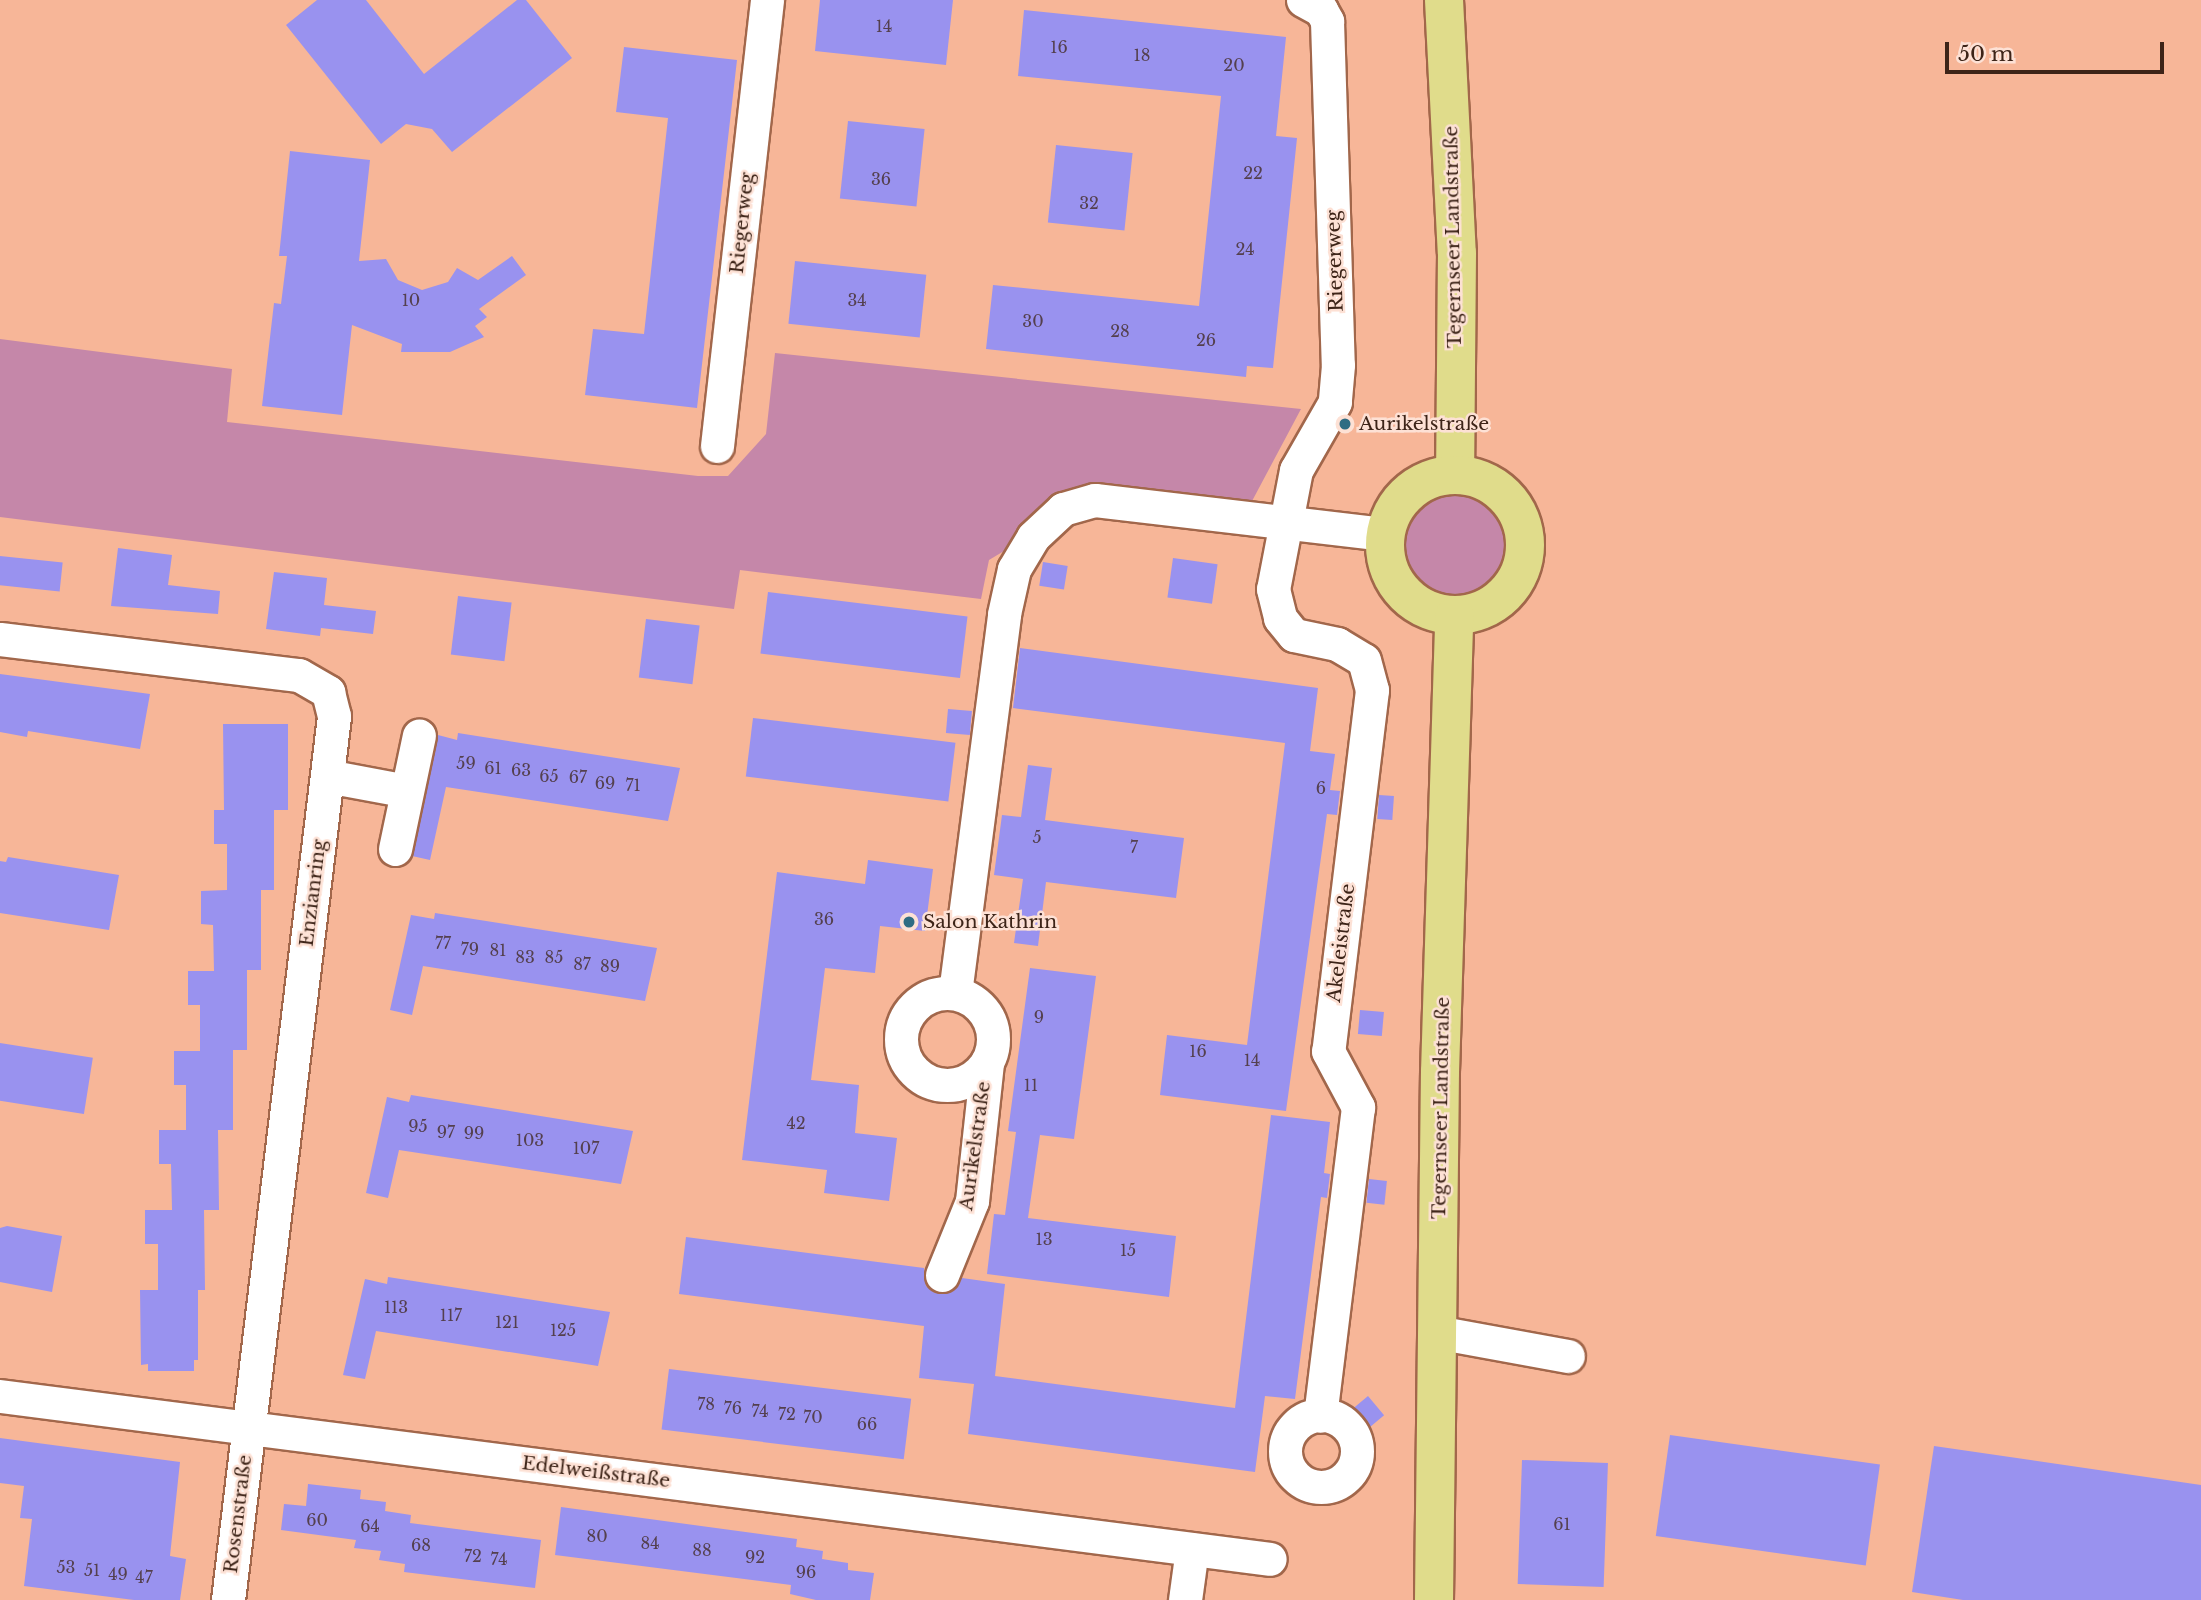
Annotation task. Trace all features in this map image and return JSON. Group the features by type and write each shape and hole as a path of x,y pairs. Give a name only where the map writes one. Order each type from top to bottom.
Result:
{"main road":[{"name":"Tegernseer Landstraße","path":"1444,0 1457,253 1455,475"},
{"path":"1455,475 1497,489 1523,524 1526,546 1522,568 1512,587 1476,613 1454,616 1425,610 1401,591 1387,564 1385,534 1391,515 1418,486 1455,475"},
{"name":"Tegernseer Landstraße","path":"1434,1600 1436,1332 1454,616"}],"street":[{"name":"Riegerweg","path":"717,446 767,0"},
{"name":"Riegerweg","path":"1287,521 1296,470 1335,402 1338,365 1327,21 1321,10 1303,0"},
{"path":"955,993 1004,614 1014,569 1033,537 1063,509 1094,500 1385,534"},
{"name":"Akeleistraße","path":"1287,521 1273,589 1280,618 1294,635 1337,644 1364,660 1372,690 1328,1051 1358,1107 1320,1416"},
{"name":"Enzianring","path":"0,639 299,676 328,692 334,716 249,1427"},
{"path":"395,849 419,735"},
{"path":"327,776 407,791"},
{"name":"Aurikelstraße","path":"942,1275 944,1261 961,1230 972,1200 987,1062 993,1046 988,1018 980,1006 955,993 925,998 912,1008 900,1036 905,1059 920,1077 949,1085 964,1082 987,1062"},
{"path":"1436,1332 1568,1356"},
{"name":"Edelweißstraße","path":"0,1395 1270,1559"},
{"name":"Rosenstraße","path":"228,1600 249,1427"},
{"path":"1185,1600 1192,1549"}],"shaded area":[{"path":"0,339 232,369 227,422 698,476 728,476 766,434 775,353 1301,409 1251,503 1069,495 1026,520 1004,551 989,560 981,599 740,570 734,609 0,517"},
{"path":"1457,486 1478,490 1496,502 1508,520 1512,541 1508,562 1496,580 1478,592 1457,596 1436,592 1418,580 1406,562 1402,541 1406,520 1418,502 1436,490"}],"building":[{"path":"317,0 366,0 424,74 517,0 526,0 572,58 452,152 432,129 406,124 381,144 286,25"},
{"path":"820,0 953,0 946,65 815,51"},
{"path":"1024,10 1286,37 1276,136 1297,138 1273,368 1247,366 1246,377 986,349 993,285 1199,306 1221,96 1018,76"},
{"path":"624,47 737,60 697,408 585,395 593,329 644,334 668,118 616,112"},
{"path":"848,121 925,129 916,207 840,199"},
{"path":"1056,145 1133,153 1124,231 1048,223"},
{"path":"290,151 370,160 359,261 386,259 398,280 422,290 448,282 457,268 478,280 512,256 526,275 479,309 487,317 475,326 484,337 450,352 401,352 402,344 352,325 342,415 262,406 274,303 281,304 287,256 279,256"},
{"path":"795,261 926,275 920,337 788,324"},
{"path":"118,548 172,555 168,585 220,591 218,614 111,606"},
{"path":"0,556 63,563 60,591 0,585"},
{"path":"1173,558 1218,564 1212,604 1167,598"},
{"path":"1043,562 1068,566 1064,590 1039,586"},
{"path":"274,572 327,578 324,605 376,611 373,634 321,628 320,636 266,629"},
{"path":"768,592 968,616 960,678 760,654"},
{"path":"458,596 512,603 504,661 451,655"},
{"path":"646,619 700,626 692,684 639,678"},
{"path":"1020,648 1318,688 1310,751 1335,754 1330,790 1340,791 1337,815 1327,814 1286,1111 1160,1095 1167,1035 1247,1045 1285,743 1013,708"},
{"path":"0,674 150,694 140,749 28,731 27,737 0,732"},
{"path":"948,709 972,711 970,735 946,733"},
{"path":"753,718 955,743 948,801 746,777"},
{"path":"223,724 288,724 288,810 274,810 274,890 261,890 261,970 247,970 247,1050 233,1050 233,1130 218,1130 219,1210 204,1210 205,1290 198,1290 198,1360 194,1360 194,1371 148,1371 148,1364 141,1365 140,1290 158,1290 158,1244 145,1244 145,1210 172,1210 171,1164 159,1164 159,1130 186,1130 186,1085 174,1085 174,1051 200,1051 200,1005 188,1005 188,971 214,971 213,925 201,924 201,891 227,890 227,844 214,844 214,810 224,810"},
{"path":"458,733 680,768 668,821 446,787 430,860 412,856 438,735 457,740"},
{"path":"1028,765 1052,768 1045,820 1184,838 1176,898 1046,882 1038,946 1014,943 1023,879 994,875 1002,815 1021,817"},
{"path":"1379,795 1394,796 1392,820 1377,819"},
{"path":"8,857 119,875 109,930 0,913 0,861 6,862"},
{"path":"868,860 933,869 925,931 880,926 875,973 825,968 811,1080 859,1085 855,1133 897,1138 889,1201 824,1193 827,1170 742,1160 777,872 865,884"},
{"path":"435,913 657,948 645,1001 423,966 412,1015 390,1010 411,915 434,919"},
{"path":"1030,968 1096,976 1074,1139 1040,1135 1028,1218 1176,1236 1169,1297 987,1274 994,1214 1005,1215 1016,1132 1008,1131"},
{"path":"1360,1010 1384,1012 1382,1036 1358,1034"},
{"path":"0,1043 93,1058 84,1114 0,1101"},
{"path":"411,1095 633,1131 621,1184 399,1150 388,1198 366,1193 387,1097 409,1102"},
{"path":"1271,1115 1330,1122 1324,1173 1330,1174 1327,1198 1321,1197 1295,1399 1265,1396 1255,1472 968,1434 974,1384 919,1378 924,1326 679,1294 686,1237 924,1268 926,1286 935,1293 953,1291 962,1278 1005,1284 995,1376 1235,1408"},
{"path":"1369,1179 1387,1181 1384,1205 1366,1203"},
{"path":"7,1226 62,1236 52,1292 0,1282 0,1228"},
{"path":"388,1277 610,1312 598,1366 376,1331 365,1379 343,1375 365,1279 387,1284"},
{"path":"669,1369 911,1399 904,1459 662,1430"},
{"path":"1368,1396 1384,1415 1366,1430 1350,1411"},
{"path":"1670,1435 1880,1465 1866,1566 1656,1536"},
{"path":"0,1438 180,1462 170,1556 186,1559 180,1600 134,1600 24,1586 32,1519 20,1518 24,1486 0,1483"},
{"path":"1934,1446 2201,1485 2201,1600 1963,1600 1912,1592"},
{"path":"1522,1460 1608,1463 1604,1587 1518,1584"},
{"path":"308,1484 361,1490 360,1499 386,1502 385,1511 411,1515 410,1523 541,1540 535,1588 404,1572 405,1564 379,1560 381,1551 354,1548 356,1540 281,1530 284,1504 306,1506"},
{"path":"561,1507 797,1539 796,1547 823,1551 822,1559 848,1563 848,1570 874,1573 870,1600 816,1600 790,1594 791,1585 555,1555"}],"place":[{"name":"Aurikelstraße","path":"1345,424"},
{"name":"Salon Kathrin","path":"909,922"}]}
